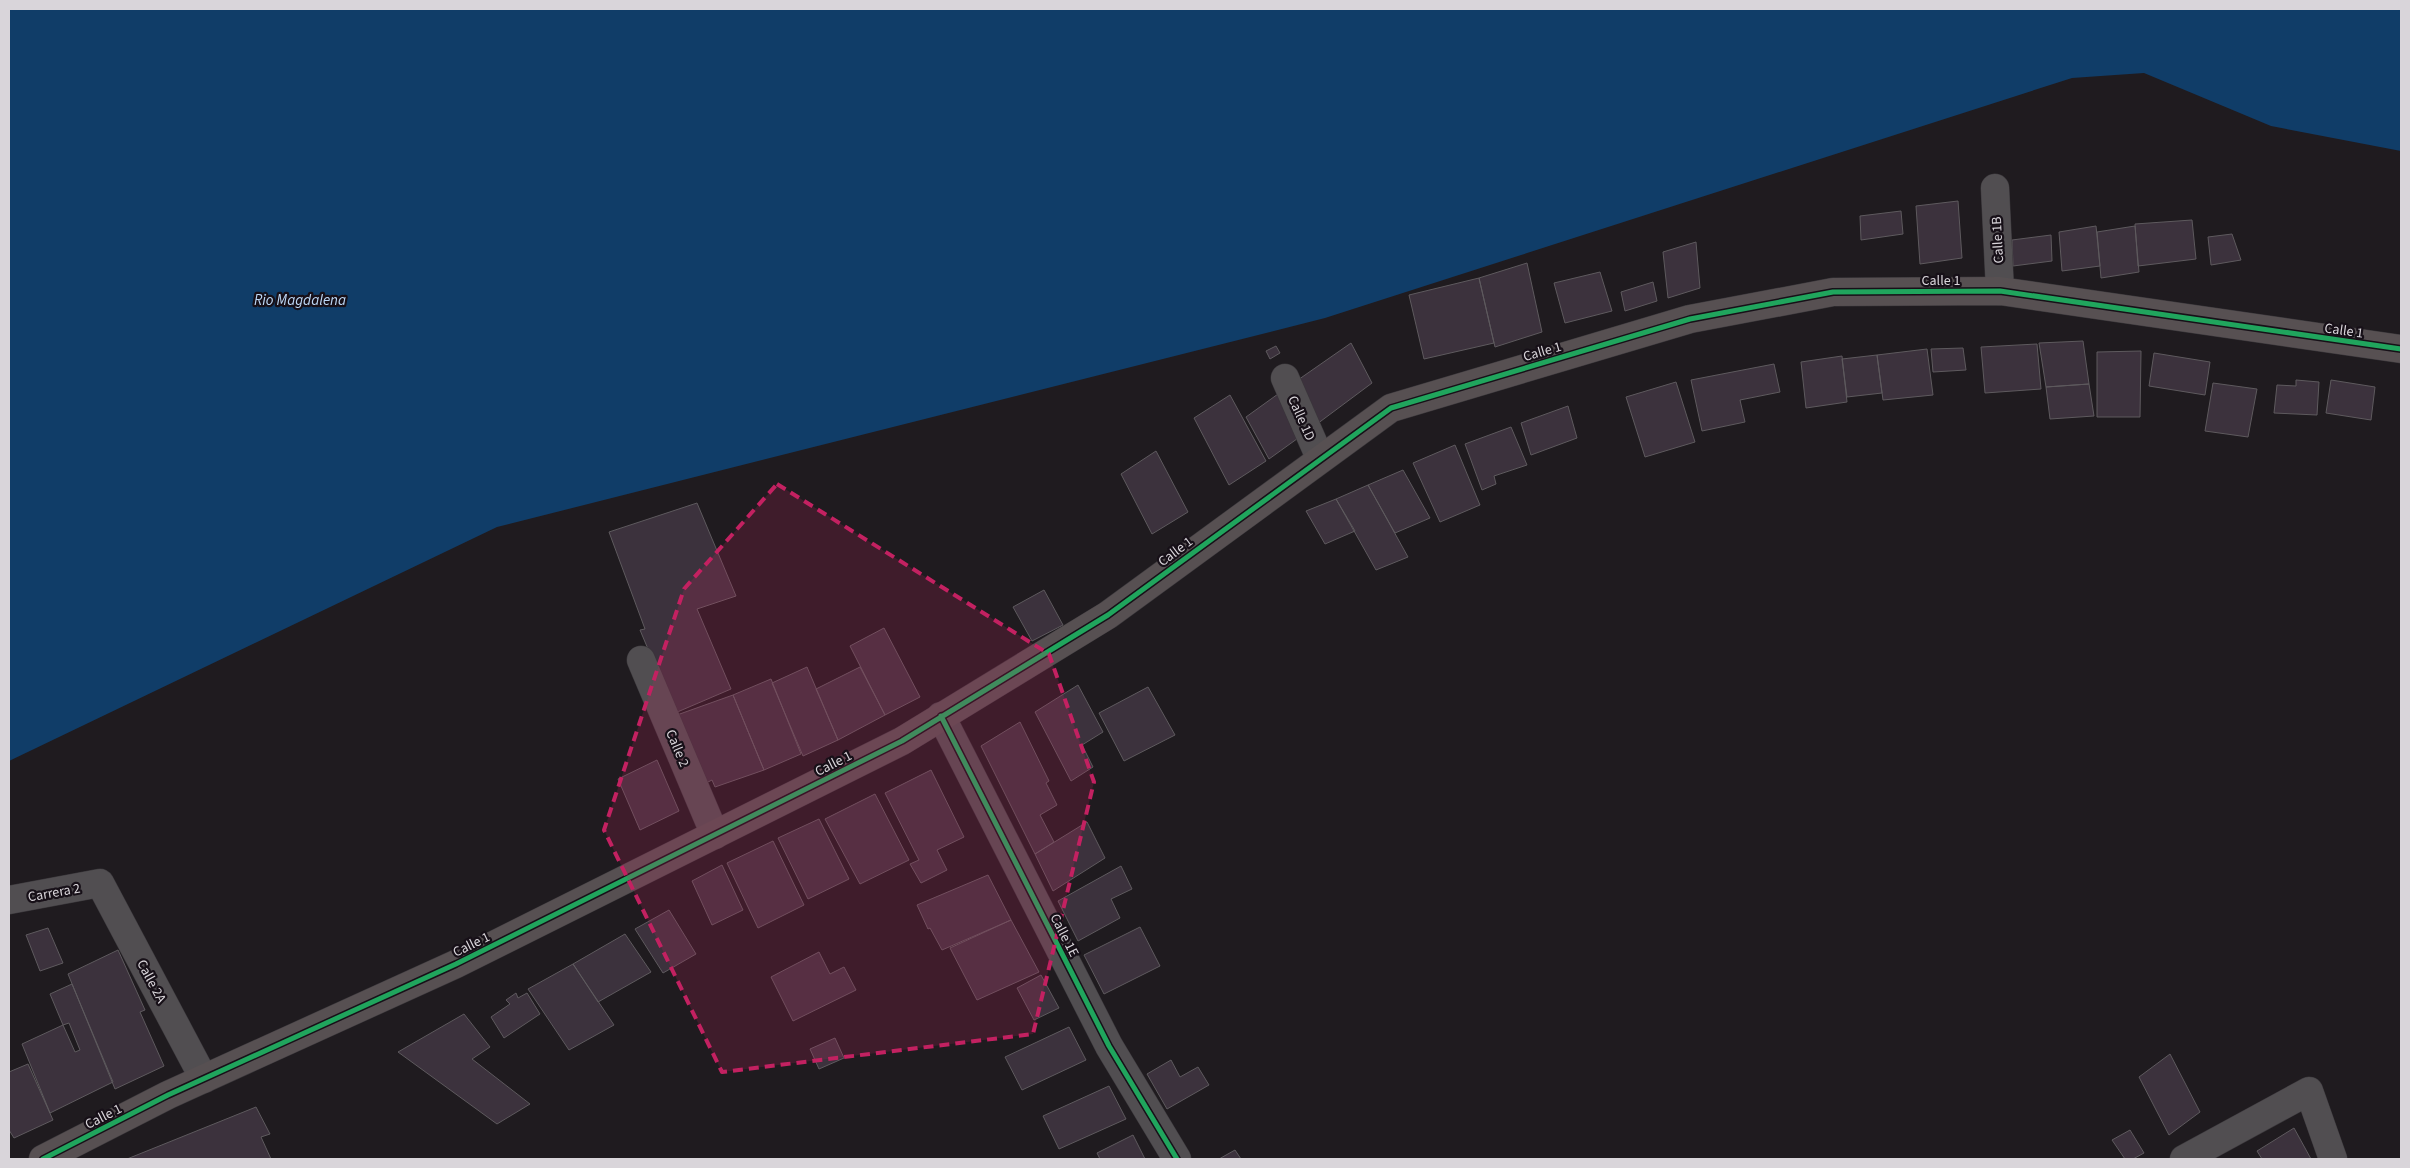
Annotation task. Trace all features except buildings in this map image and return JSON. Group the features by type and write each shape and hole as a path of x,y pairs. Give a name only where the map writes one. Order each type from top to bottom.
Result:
{"street":[{"name":"Calle 1B","path":"1995,188 2000,291"},
{"name":"Calle 1","path":"42,1159 204,1078 456,964 902,741 1108,615 1390,408 1690,319 1833,292 2000,291 2401,349"},
{"name":"Calle 1D","path":"1285,378 1320,458"},
{"name":"Calle 2","path":"641,660 715,835"},
{"name":"Calle 1E","path":"941,716 1109,1046 1177,1159"},
{"name":"Calle 2A","path":"100,883 204,1078"},
{"name":"Carrera 2","path":"9,900 100,883"},
{"path":"2184,1159 2309,1091 2333,1159"}],"highlighted area":[{"path":"777,484 1049,654 1094,782 1033,1034 722,1072 604,830 684,589"}],"water":[{"name":"Rio Magdalena","path":"9,9 2401,9 2401,151 2271,126 2144,73 2072,78 1325,318 497,527 9,761"}],"cycle path":[{"path":"43,1159 168,1095 456,964 902,741 1108,615 1391,408 1690,319 1833,292 2000,291 2401,349"},
{"path":"941,716 1109,1046 1177,1159"}]}
